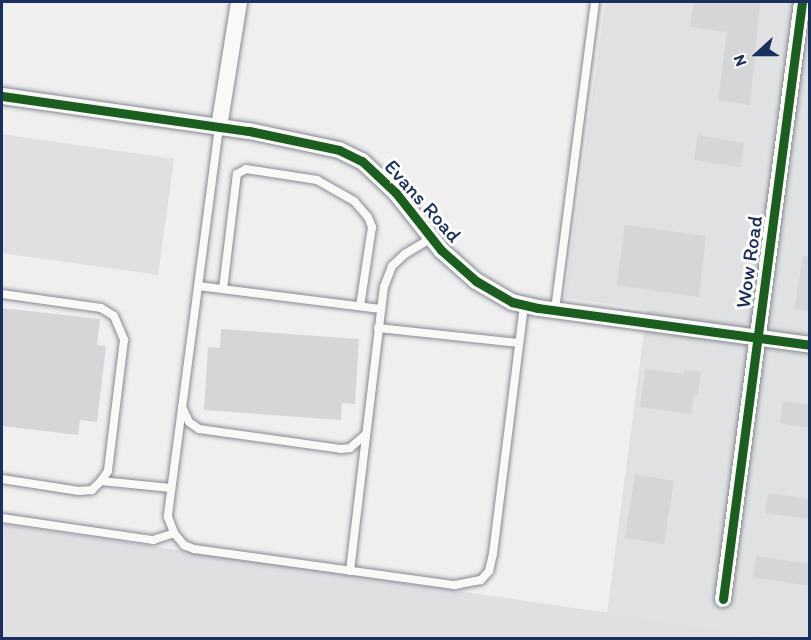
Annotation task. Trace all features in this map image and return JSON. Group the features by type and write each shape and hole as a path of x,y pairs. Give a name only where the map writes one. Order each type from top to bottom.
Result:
{"street":[{"path":"219,127 239,2"},
{"name":"Wow Road","path":"723,599 802,2"},
{"name":"Evans Road","path":"2,96 249,130 339,150 362,161 396,193 432,238 476,281 512,302 810,345"}],"lane":[{"path":"555,310 595,2"},
{"path":"219,127 168,518 174,533 184,545 194,549 455,585 480,580 489,571 524,305"},
{"path":"223,289 237,174 246,169 317,180 354,201 368,218 372,227 360,306"},
{"path":"350,570 384,287 392,266 405,254 432,238"},
{"path":"198,286 381,309"},
{"path":"2,294 101,308 114,316 124,340 108,471 101,481 92,490 79,491 2,479"},
{"path":"378,328 519,343"},
{"path":"182,407 189,422 199,429 341,449 350,448 366,434"},
{"path":"101,481 171,488"},
{"path":"2,518 153,540 174,533"}],"shaded area":[{"path":"605,2 809,2 809,638 781,638 607,613 647,309 565,298"},
{"path":"2,134 174,159 158,275 2,253"},
{"path":"2,524 109,540 781,638 2,638"}],"building":[{"path":"694,2 760,3 750,105 718,100 727,32 690,27"},
{"path":"698,135 744,143 741,167 694,160"},
{"path":"625,225 706,236 699,297 617,285"},
{"path":"803,256 810,257 810,312 794,309"},
{"path":"2,308 100,319 97,345 106,346 97,422 80,420 78,435 2,426"},
{"path":"221,329 359,339 355,404 342,403 341,420 204,410 208,347 220,348"},
{"path":"645,369 684,374 684,370 701,372 698,395 694,395 691,414 640,407"},
{"path":"783,401 810,405 810,428 780,423"},
{"path":"635,474 674,481 664,544 625,538"},
{"path":"768,493 810,499 810,519 765,513"},
{"path":"756,556 810,564 810,586 753,577"}],"cycle path":[{"path":"723,599 802,2"},
{"path":"2,96 249,131 339,150 362,161 396,193 441,250 476,281 512,302 538,308 810,345"}]}
